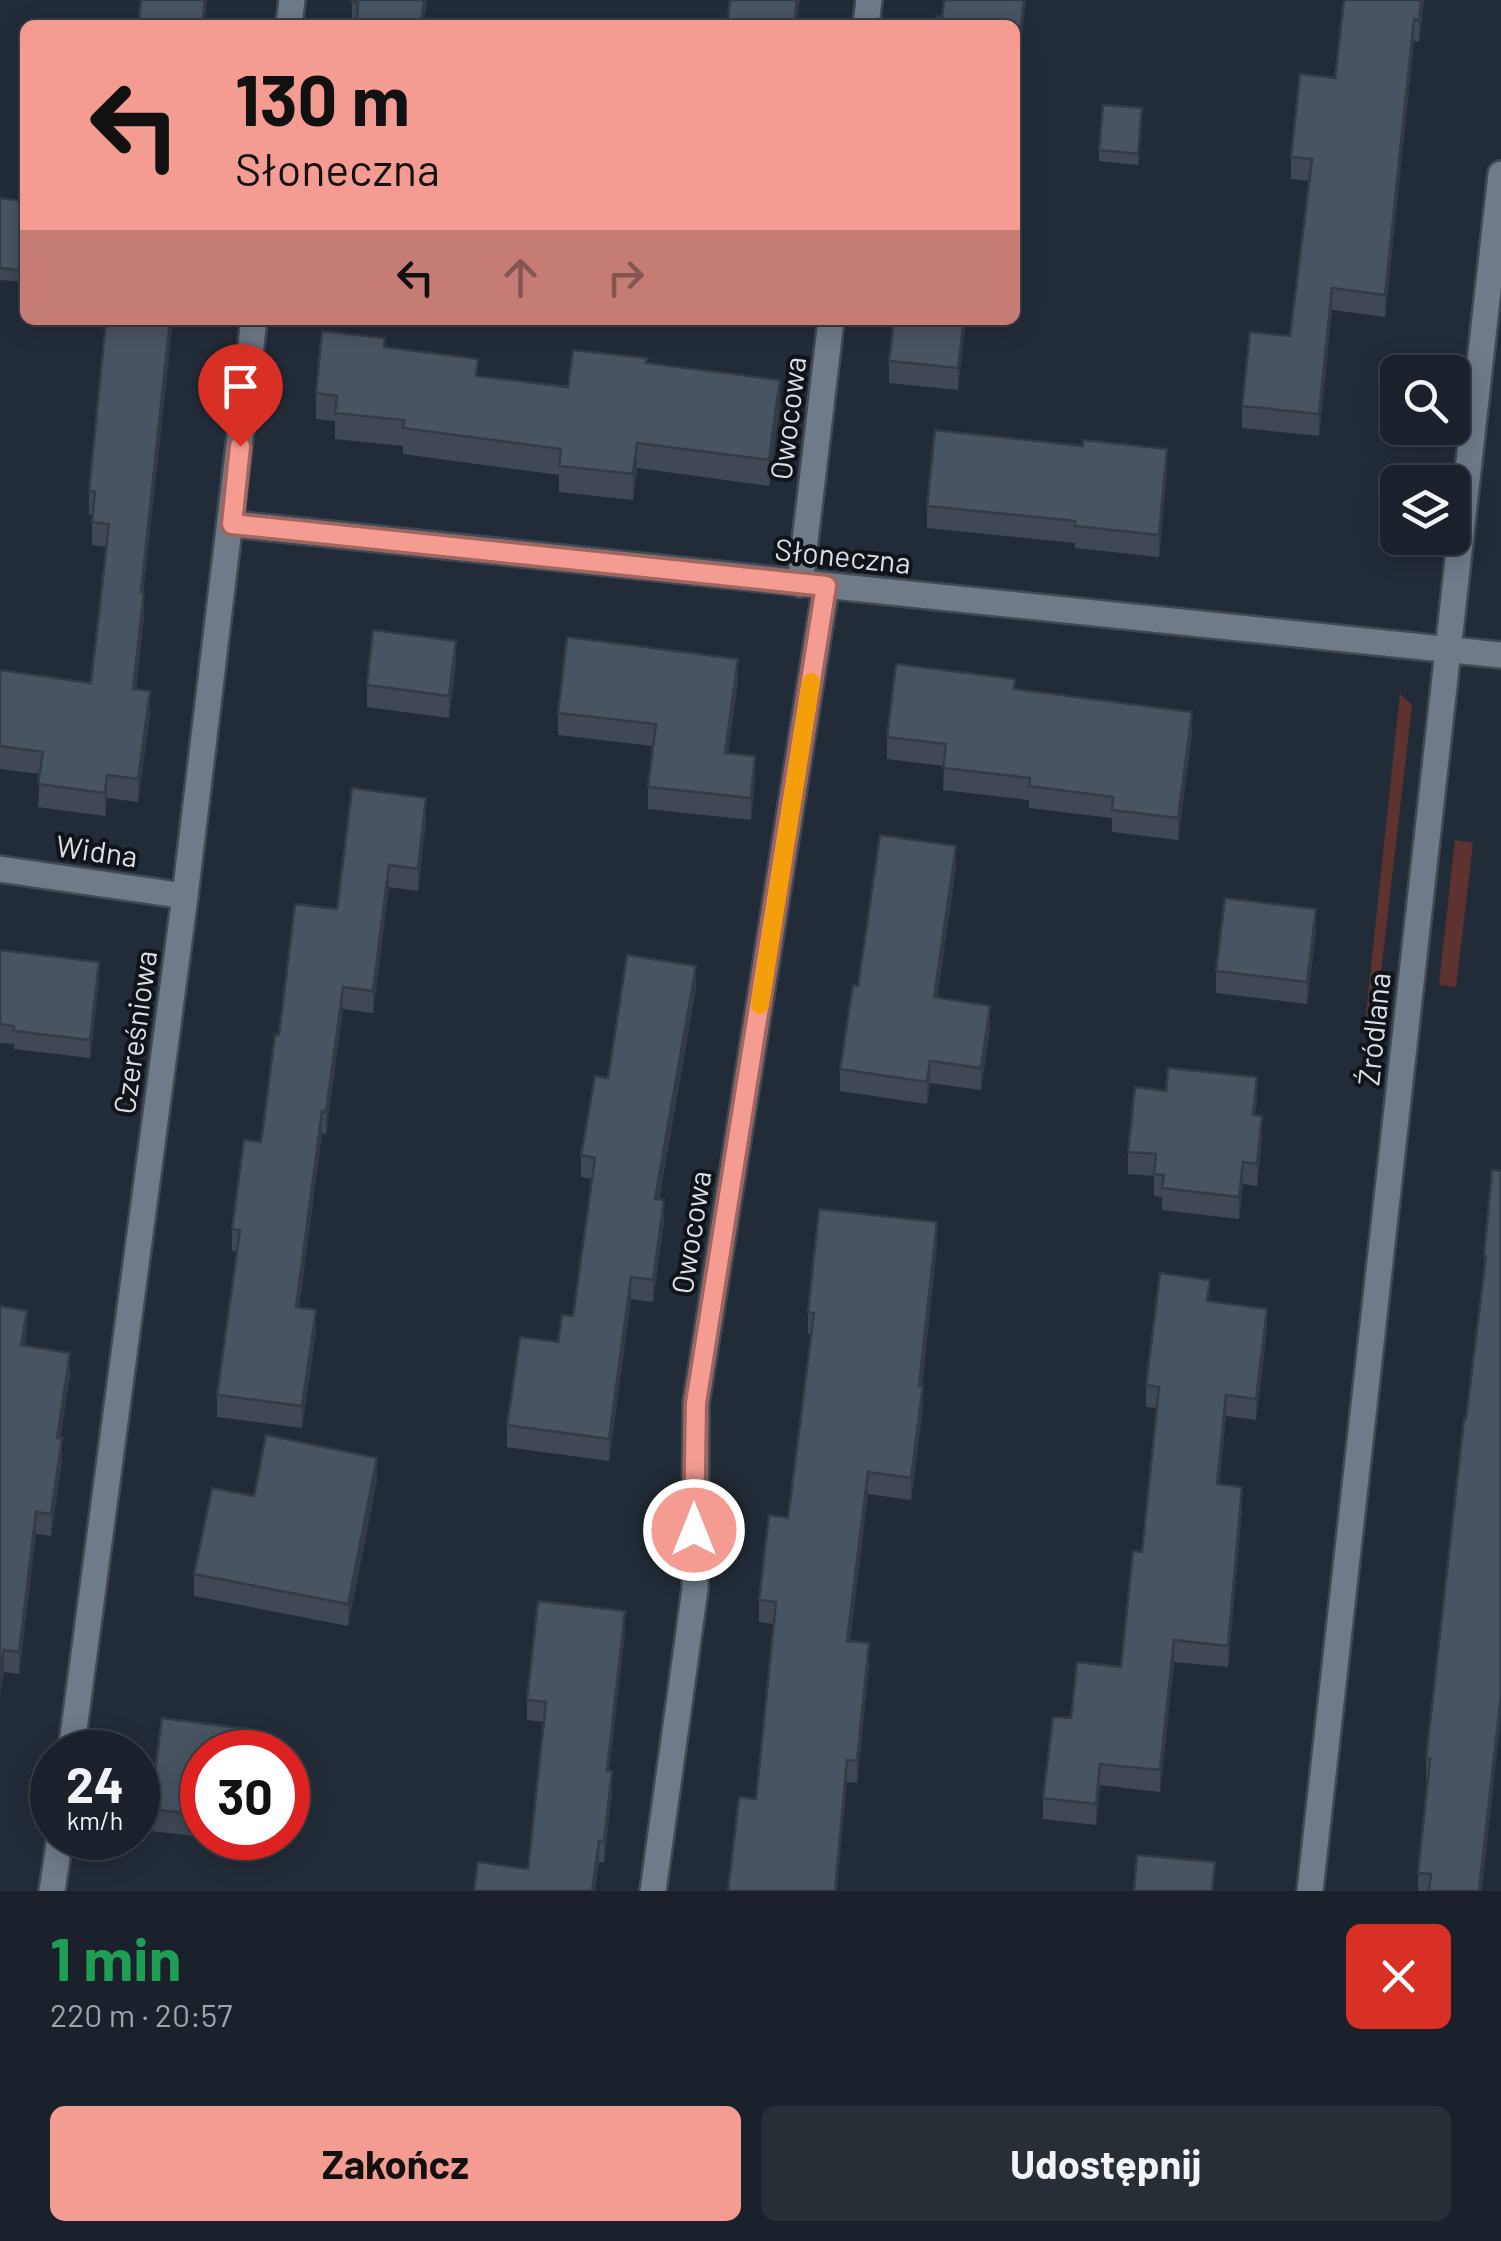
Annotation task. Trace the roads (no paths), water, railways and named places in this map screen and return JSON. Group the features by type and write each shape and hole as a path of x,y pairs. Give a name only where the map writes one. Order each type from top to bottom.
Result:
{"street":[{"name":"Źródlana","path":"1310,1891 1501,174"},
{"name":"Czereśniowa","path":"74,1730 186,896 253,325"},
{"name":"Owocowa","path":"800,584 830,325"},
{"name":"Słoneczna","path":"232,524 1501,655"},
{"name":"Owocowa","path":"653,1891 695,1589 696,1403 826,586"},
{"name":"Widna","path":"0,869 186,896"},
{"path":"52,1891 57,1860"}]}
